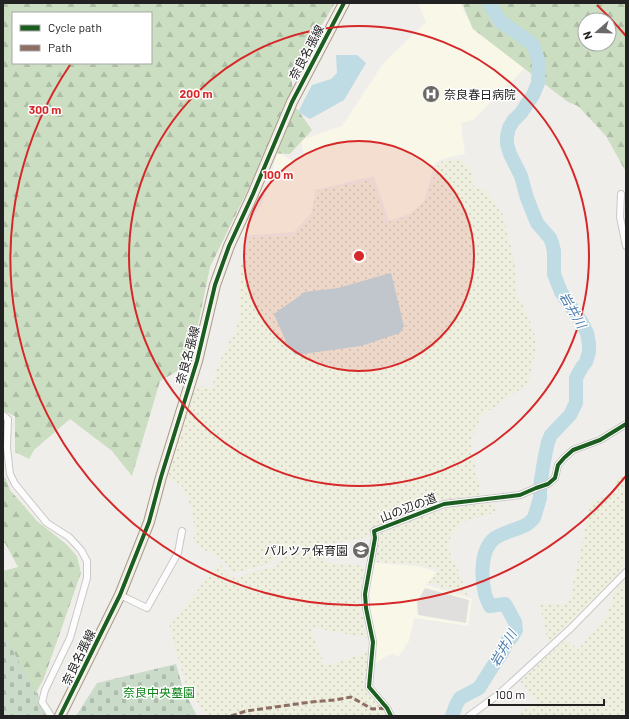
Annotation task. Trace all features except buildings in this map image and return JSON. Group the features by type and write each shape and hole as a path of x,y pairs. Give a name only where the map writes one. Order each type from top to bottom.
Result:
{"main road":[{"name":"奈良名張線","path":"60,716 120,595 148,522 197,361 215,285 229,246 292,102 344,3"}],"street":[{"path":"621,194 620,217 626,246"},
{"path":"3,415 8,419 7,447 9,466 10,474 15,484 47,523 69,537 81,550 87,561 87,578 70,638 45,690 42,702 51,716"},
{"name":"山の辺の道","path":"391,716 388,708 369,687 373,642 366,608 365,594 374,531 444,504 520,495 548,484 555,478 558,465 573,450 600,440 626,424"},
{"path":"120,595 147,608 178,553 182,530"},
{"path":"469,716 499,694 572,628 626,572"}],"shaded area":[{"name":"奈良春日病院","path":"418,3 460,3 473,29 525,55 524,69 473,120 461,123 465,154 445,158 435,163 424,201 412,213 389,221 374,176 315,190 312,212 294,232 242,236 263,201 278,152 293,161 304,155 301,140 342,126 383,64 426,22"},
{"path":"375,563 417,566 437,572 426,585 472,599 468,626 414,618 409,641 398,657 394,653 376,663 377,652 367,596"},
{"path":"425,588 469,600 466,623 418,615 417,602"}],"green space":[{"path":"3,3 335,3 291,76 295,106 312,130 290,154 266,153 210,267 190,364 160,381 132,476 112,451 70,419 34,450 29,459 15,452 15,416 3,411"},
{"path":"462,3 626,3 626,172 606,136 578,106 568,102 473,29"},
{"path":"461,159 472,172 474,187 487,191 503,215 514,260 518,301 523,305 534,331 536,348 528,384 481,416 470,442 481,495 446,500 371,530 369,537 286,551 269,564 233,573 224,561 193,543 195,530 191,506 181,484 167,479 196,385 212,389 217,367 237,326 240,315 239,288 241,264 251,238 293,235 312,215 316,191 371,180 382,208 384,223 407,217 426,200 438,165 444,160"},
{"path":"626,474 626,557 615,580 548,643 540,605 569,603 591,502 619,492 613,481"},
{"path":"3,477 5,477 10,490 37,521 66,544 77,556 81,573 44,678 37,691 40,704 3,691 3,571 18,567 5,543 3,543"},
{"path":"492,502 496,512 461,523 448,541 449,551 460,574 465,590 471,596 429,583 440,570 417,564 376,562 378,534 444,507"},
{"path":"324,549 323,562 364,566 360,604 367,638 310,627 325,666 369,652 367,688 386,709 388,716 207,716 186,685 169,627 215,568 221,565 234,578 239,578 251,572 273,567 288,555"},
{"path":"626,579 626,716 521,716 521,712 537,703 520,681 566,639 578,650 607,614 616,589"},
{"path":"3,632 48,716 3,716"},
{"name":"奈良中央墓園","path":"176,664 183,689 197,716 76,716 97,683"}],"water":[{"path":"336,55 357,55 366,63 344,100 310,119 298,112 312,85 331,79 337,73"},
{"path":"391,273 404,326 400,333 361,346 295,355 288,346 274,314 305,292 338,288"}],"waterway":[{"name":"岩井川","path":"452,716 460,698 479,688 503,651 507,641 512,637 516,630 515,622 505,604 490,606 487,600 482,572 484,556 490,543 495,538 526,525 534,518 540,498 540,487 548,442 551,435 570,415 576,403 576,378 586,362 589,352 587,333 561,292 554,274 554,251 552,243 550,238 537,223 527,198 521,176 510,154 507,144 509,128 533,95 538,83 539,63 534,47 531,43 500,21 489,3"}],"marked path":[{"path":"231,716 246,711 351,697 372,709 387,708"}],"cycle path":[{"path":"60,716 120,595 149,522 161,477 197,361 215,285 229,246 292,102 344,3"},
{"path":"391,716 387,708 369,687 373,642 366,608 365,594 375,538 374,531 444,504 520,495 548,484 555,478 558,465 573,450 600,440 626,424"}],"place":[{"name":"奈良春日病院","path":"431,94"},
{"name":"パルツァ保育園","path":"361,550"}]}
